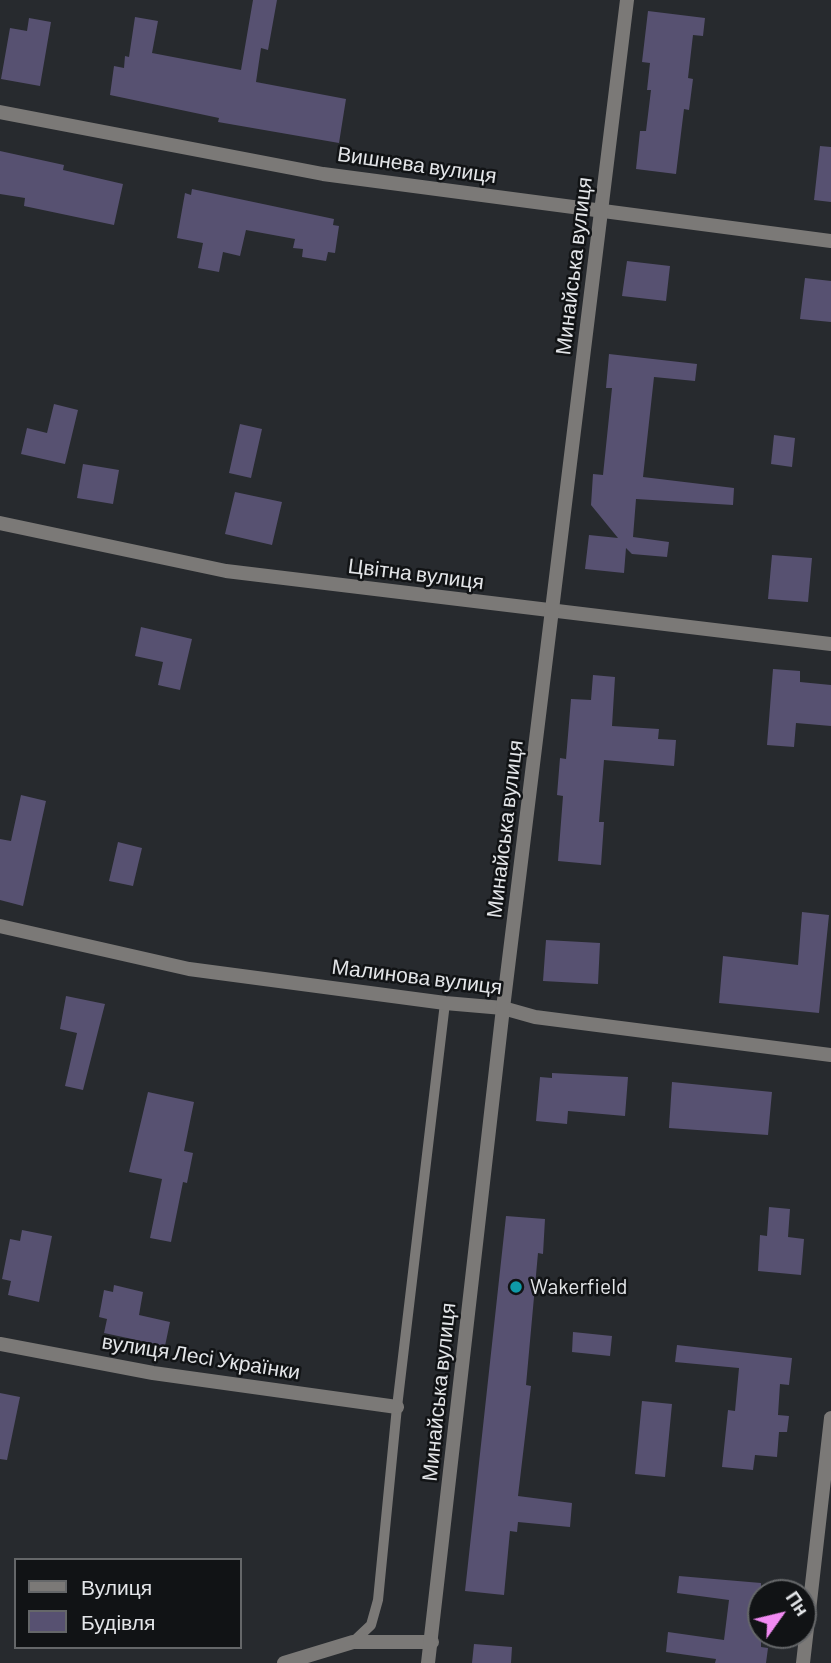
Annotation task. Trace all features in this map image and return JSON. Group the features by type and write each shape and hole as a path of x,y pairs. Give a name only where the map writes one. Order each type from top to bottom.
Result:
{"street":[{"name":"Минайська вулиця","path":"428,1663 503,1008 554,612 627,0"},
{"name":"Вишнева вулиця","path":"0,112 323,174 831,241"},
{"name":"Цвітна вулиця","path":"0,523 226,571 831,644"},
{"name":"Малинова вулиця","path":"0,926 189,969 445,1003 503,1008 535,1017 831,1055"},
{"name":"вулиця Лесі Українки","path":"0,1345 153,1373 397,1407"},
{"path":"803,1663 831,1418"},
{"path":"284,1663 354,1642 432,1642"}],"lane":[{"path":"354,1642 370,1625 377,1600 445,1003"}],"building":[{"path":"253,0 277,0 268,50 261,48 256,82 346,99 339,143 218,122 219,118 110,95 114,66 124,68 125,56 129,57 135,17 158,21 152,53 241,70"},
{"path":"648,11 705,18 703,36 693,35 688,78 693,79 689,110 684,109 676,174 636,169 640,131 646,131 651,90 647,90 650,63 642,62"},
{"path":"29,18 51,22 40,86 1,79 10,28 27,31"},
{"path":"820,146 831,147 831,202 814,200"},
{"path":"0,151 64,165 63,170 123,184 114,225 24,206 25,198 0,194"},
{"path":"192,189 334,219 333,225 339,226 335,253 328,252 326,261 302,257 303,249 293,248 295,239 246,230 240,256 223,252 219,272 198,268 203,243 177,238 185,193 191,195"},
{"path":"627,261 670,266 666,301 622,296"},
{"path":"805,278 831,281 831,322 800,319"},
{"path":"609,354 697,364 695,381 654,377 643,477 734,488 733,505 636,499 633,537 669,542 667,557 632,554 626,548 624,573 585,569 589,535 618,538 591,505 593,474 603,475 612,388 606,388"},
{"path":"54,404 78,410 65,464 21,454 27,428 47,433"},
{"path":"240,424 262,429 251,478 229,473"},
{"path":"774,435 795,438 792,467 771,464"},
{"path":"83,464 119,470 113,504 77,498"},
{"path":"235,492 282,502 272,545 225,534"},
{"path":"772,555 812,558 808,602 768,599"},
{"path":"141,627 192,639 180,690 158,685 163,662 135,656"},
{"path":"773,669 800,671 800,682 831,685 831,726 796,723 794,747 767,745"},
{"path":"593,675 615,677 612,726 659,729 658,739 676,740 674,766 604,760 599,822 604,822 601,865 558,861 563,796 557,795 560,758 566,759 571,699 591,700"},
{"path":"21,795 46,801 23,906 0,900 0,839 11,841"},
{"path":"118,842 142,848 133,886 109,881"},
{"path":"802,912 829,915 819,1013 719,1003 723,956 798,965"},
{"path":"546,940 600,943 598,984 543,981"},
{"path":"66,996 105,1004 83,1090 65,1086 77,1033 60,1029"},
{"path":"552,1073 628,1077 625,1116 568,1111 567,1124 536,1121 540,1077 552,1078"},
{"path":"672,1082 772,1092 768,1135 669,1128"},
{"path":"148,1092 194,1102 184,1151 193,1153 187,1183 183,1182 171,1242 150,1238 162,1179 129,1172"},
{"path":"769,1207 790,1209 788,1237 804,1239 801,1275 758,1271 760,1235 767,1236"},
{"path":"506,1216 545,1219 543,1254 538,1253 526,1385 531,1386 518,1496 572,1503 570,1527 518,1522 517,1532 510,1531 504,1595 465,1591"},
{"path":"22,1230 52,1236 39,1302 8,1295 11,1281 2,1279 10,1239 20,1241"},
{"path":"114,1285 143,1292 139,1315 170,1322 165,1346 104,1333 107,1319 99,1317 104,1290 113,1292"},
{"path":"573,1332 612,1336 610,1356 572,1352"},
{"path":"677,1345 792,1358 789,1385 780,1384 778,1415 789,1416 787,1432 779,1432 777,1457 755,1455 753,1470 722,1467 728,1410 735,1411 739,1368 675,1362"},
{"path":"0,1393 20,1397 7,1460 0,1459"},
{"path":"642,1401 672,1404 665,1477 635,1474"},
{"path":"679,1576 747,1582 747,1649 768,1649 766,1663 715,1663 716,1659 666,1652 668,1632 724,1640 729,1600 677,1593"},
{"path":"474,1644 512,1647 511,1663 472,1663"}],"place":[{"name":"Wakerfield","path":"516,1287"}]}
